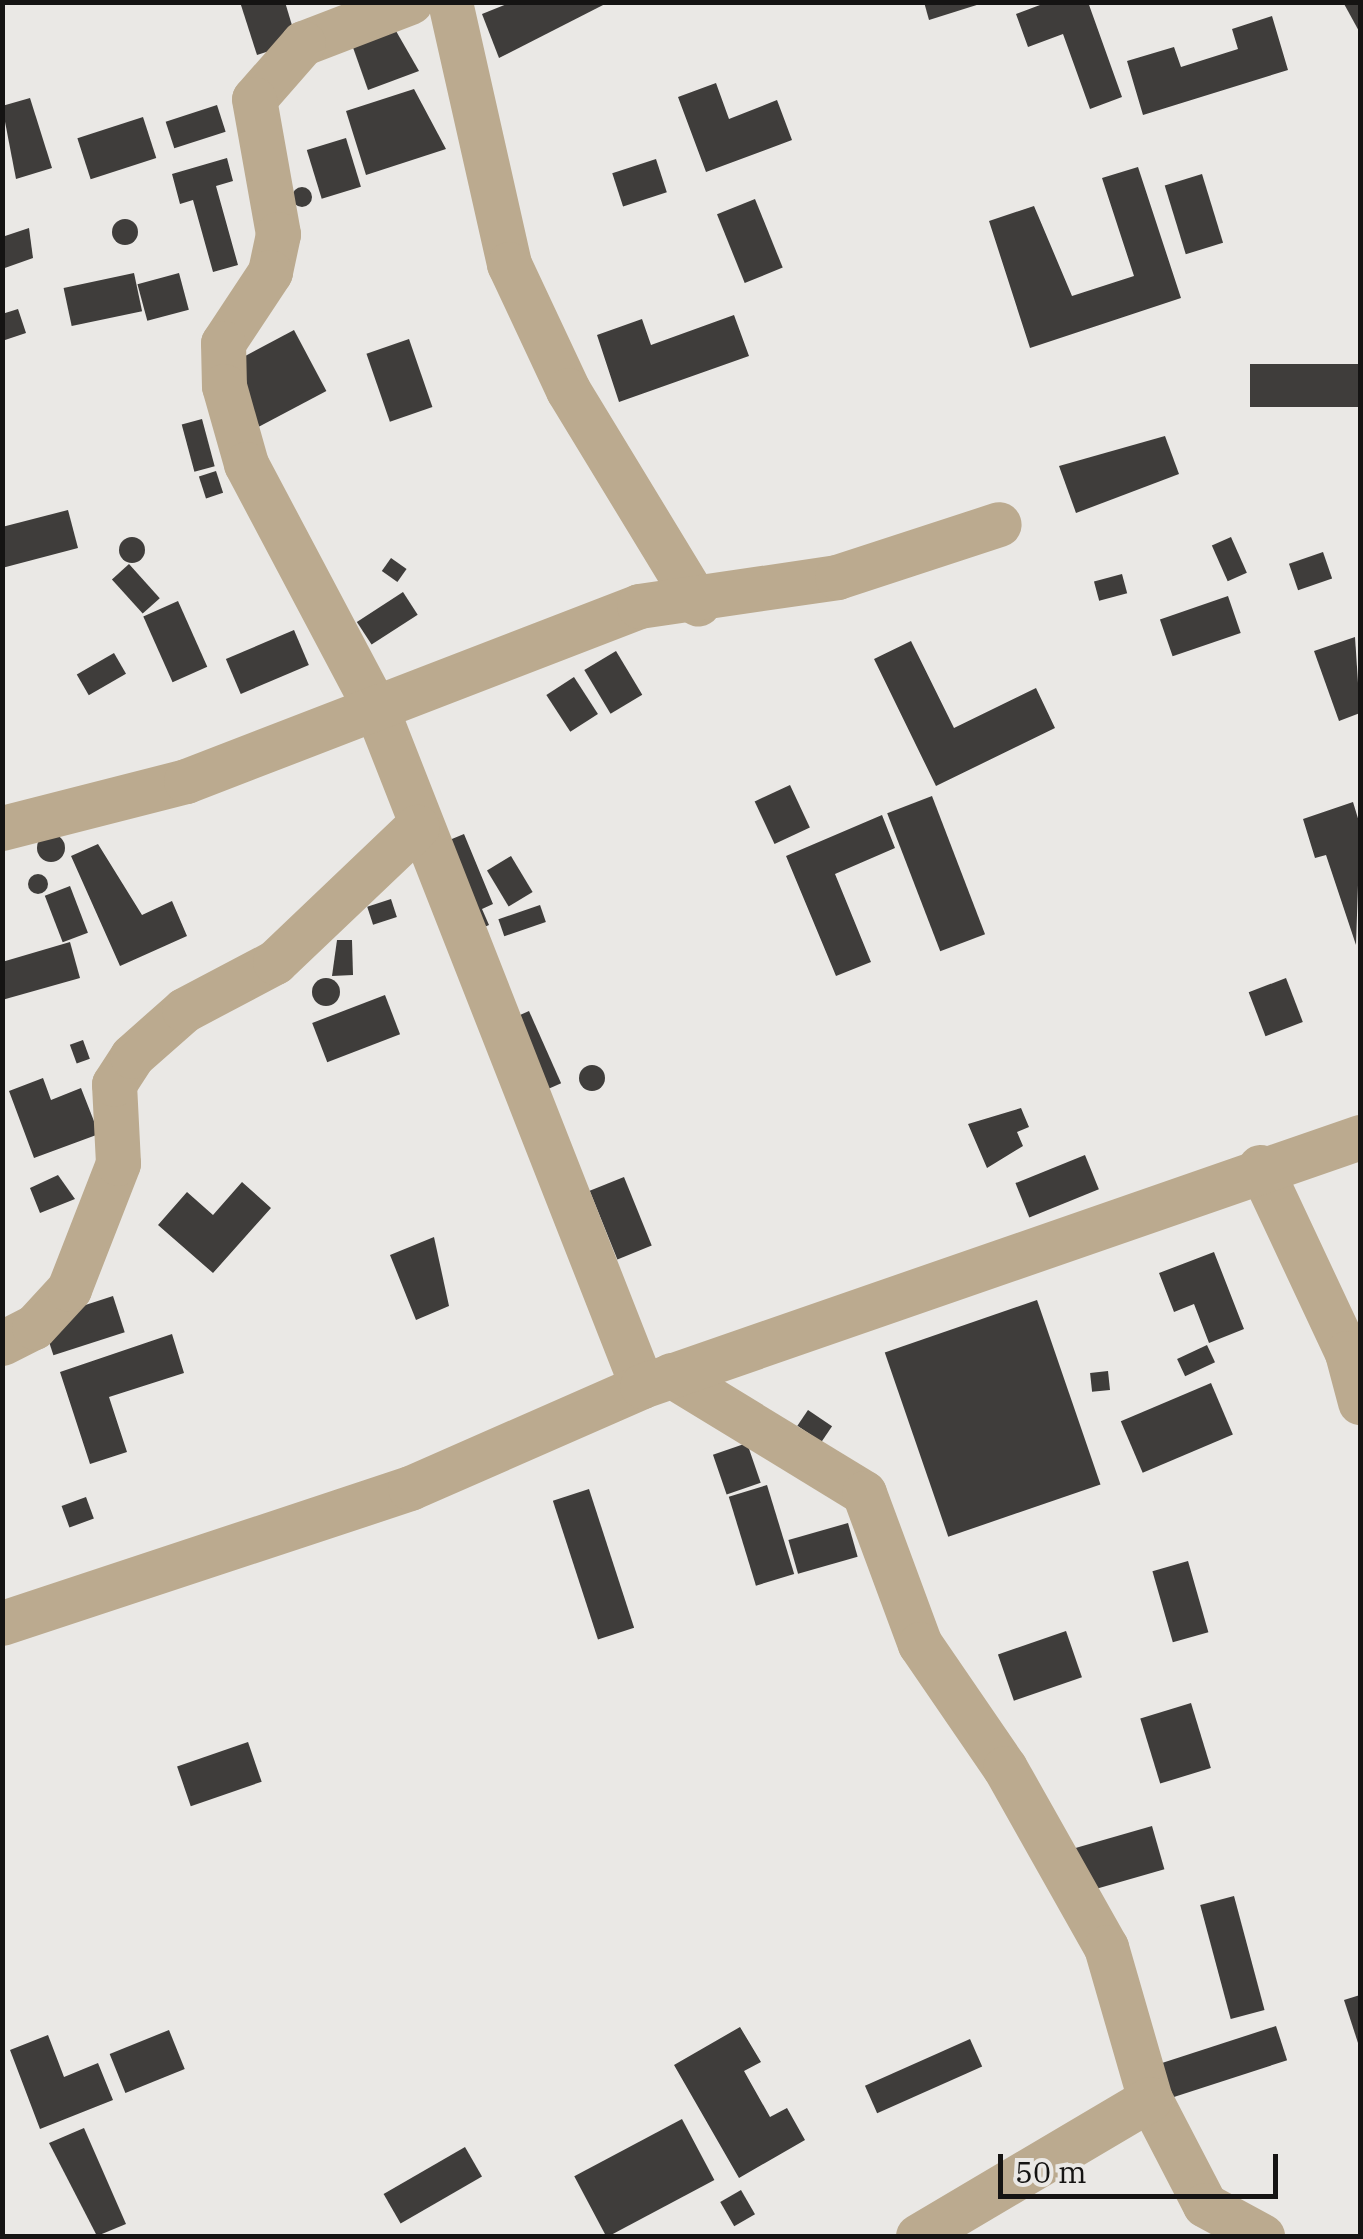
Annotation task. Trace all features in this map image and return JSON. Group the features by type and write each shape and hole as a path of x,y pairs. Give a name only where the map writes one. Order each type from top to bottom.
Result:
{"street":[{"path":"410,2 303,43 254,99 278,234 270,272 223,343 246,464 378,712 416,827 656,1381 864,1493 920,1644 1005,1768 1106,1947 1150,2100 1205,2205 1262,2236"},
{"path":"450,2 509,264 568,390 698,604"},
{"path":"2,828 186,781 378,712 551,633 639,606 698,604 837,577 1000,524"},
{"path":"2,1343 34,1327 68,1289 118,1162 114,1084 132,1056 184,1010 274,962 416,827"},
{"path":"2,1623 410,1488 656,1381 1260,1168 1360,1138"},
{"path":"1260,1168 1303,1260 1360,1402"},
{"path":"1303,1260 1360,1300"},
{"path":"918,2236 1150,2100"}],"building":[{"path":"240,2 285,2 297,42 257,55"},
{"path":"512,2 607,3 499,58 482,14"},
{"path":"924,2 983,2 983,3 929,20"},
{"path":"1048,2 1088,2 1122,97 1090,109 1063,34 1028,47 1016,14"},
{"path":"1343,2 1360,2 1360,33"},
{"path":"1272,16 1288,70 1143,115 1127,61 1174,47 1181,67 1238,49 1232,29"},
{"path":"392,24 419,71 368,90 350,39"},
{"path":"716,83 729,119 777,100 792,140 706,172 678,97"},
{"path":"414,89 446,149 366,175 346,111"},
{"path":"30,98 52,168 16,179 2,106"},
{"path":"217,105 226,132 174,148 166,122"},
{"path":"143,117 156,158 91,179 77,138"},
{"path":"346,138 361,187 322,199 307,150"},
{"path":"227,158 233,181 216,186 238,265 213,272 193,200 180,204 172,174"},
{"path":"656,159 667,192 623,207 612,173"},
{"path":"1138,167 1181,298 1030,348 989,221 1034,206 1072,296 1134,276 1102,178"},
{"path":"1202,174 1223,243 1186,254 1165,185"},
{"path":"302,187 312,197 302,207 292,197"},
{"path":"755,199 783,268 745,283 717,214"},
{"path":"125,219 134,223 138,232 134,241 125,245 116,241 112,232 116,223"},
{"path":"29,228 33,258 2,269 2,237"},
{"path":"134,273 142,311 72,326 64,288"},
{"path":"179,273 189,310 147,321 137,284"},
{"path":"18,309 26,333 2,341 2,314"},
{"path":"734,315 749,356 619,402 597,335 642,319 651,345"},
{"path":"294,330 326,391 259,427 227,366"},
{"path":"409,339 432,407 390,422 366,354"},
{"path":"1250,364 1360,364 1360,407 1250,407"},
{"path":"202,419 215,466 194,472 182,424"},
{"path":"1165,436 1179,474 1076,513 1059,466"},
{"path":"216,471 223,493 206,498 199,477"},
{"path":"68,510 78,548 2,568 2,527"},
{"path":"132,537 141,541 145,550 141,559 132,563 123,559 119,550 123,541"},
{"path":"1231,537 1247,573 1228,581 1212,546"},
{"path":"1323,552 1332,578 1298,590 1289,564"},
{"path":"391,558 407,569 397,582 382,571"},
{"path":"129,564 160,598 143,614 112,579"},
{"path":"1122,574 1127,593 1099,601 1094,582"},
{"path":"403,592 418,615 372,645 357,622"},
{"path":"1228,596 1241,633 1173,656 1160,619"},
{"path":"178,601 207,667 173,682 143,616"},
{"path":"294,630 309,665 241,694 226,659"},
{"path":"1355,637 1360,713 1339,721 1314,651"},
{"path":"911,641 954,728 1036,688 1055,728 936,786 874,659"},
{"path":"616,651 642,695 611,714 584,670"},
{"path":"114,653 126,674 89,695 77,674"},
{"path":"574,677 598,714 570,732 546,695"},
{"path":"790,785 810,828 775,844 755,801"},
{"path":"932,796 985,934 940,951 887,813"},
{"path":"1353,802 1360,825 1356,945 1326,855 1315,858 1303,819"},
{"path":"882,815 895,848 835,874 871,962 836,976 786,856"},
{"path":"51,834 61,838 65,848 61,858 51,862 41,858 37,848 41,838"},
{"path":"464,834 493,904 482,909 489,925 466,935 430,848"},
{"path":"98,844 142,915 172,901 187,936 120,966 71,856"},
{"path":"511,856 533,892 509,906 487,870"},
{"path":"38,874 48,884 38,894 28,884"},
{"path":"70,886 88,933 63,942 45,896"},
{"path":"391,899 397,917 373,925 367,907"},
{"path":"540,905 546,922 504,936 498,919"},
{"path":"337,940 352,940 353,975 332,976"},
{"path":"70,942 80,978 2,1000 2,962"},
{"path":"326,978 336,982 340,992 336,1002 326,1006 316,1002 312,992 316,982"},
{"path":"1286,978 1303,1022 1266,1036 1249,992"},
{"path":"385,995 400,1034 327,1062 312,1023"},
{"path":"529,1011 561,1083 536,1095 503,1022"},
{"path":"83,1040 90,1059 77,1064 70,1045"},
{"path":"592,1065 601,1069 605,1078 601,1087 592,1091 583,1087 579,1078 583,1069"},
{"path":"43,1078 51,1100 81,1088 99,1134 34,1158 9,1091"},
{"path":"1021,1108 1029,1127 1017,1132 1023,1146 987,1168 968,1124"},
{"path":"1085,1155 1099,1189 1029,1217 1015,1183"},
{"path":"58,1175 75,1199 40,1213 30,1188"},
{"path":"624,1177 652,1246 617,1259 590,1191"},
{"path":"242,1182 271,1208 213,1273 158,1225 187,1192 213,1215"},
{"path":"434,1237 449,1306 416,1320 390,1255"},
{"path":"1214,1252 1244,1329 1209,1343 1194,1304 1174,1312 1159,1273"},
{"path":"113,1296 125,1332 53,1355 42,1319"},
{"path":"1037,1300 1100,1484 948,1537 885,1352"},
{"path":"172,1334 184,1373 109,1397 127,1452 90,1464 60,1372"},
{"path":"1207,1345 1215,1362 1185,1376 1177,1359"},
{"path":"1108,1371 1110,1390 1092,1392 1090,1373"},
{"path":"1211,1383 1233,1435 1143,1473 1121,1421"},
{"path":"808,1410 832,1426 821,1442 797,1426"},
{"path":"747,1443 761,1483 727,1494 713,1455"},
{"path":"767,1485 794,1574 756,1586 729,1497"},
{"path":"589,1489 634,1628 598,1640 553,1501"},
{"path":"86,1497 94,1519 69,1528 62,1506"},
{"path":"848,1523 858,1557 798,1574 788,1540"},
{"path":"1188,1561 1208,1632 1173,1642 1152,1571"},
{"path":"1066,1631 1082,1677 1014,1701 998,1654"},
{"path":"1191,1703 1211,1768 1160,1784 1140,1718"},
{"path":"248,1742 262,1782 191,1806 177,1766"},
{"path":"1152,1826 1164,1869 1083,1893 1070,1849"},
{"path":"1234,1896 1265,2010 1231,2019 1200,1905"},
{"path":"1360,1995 1360,2049 1344,2000"},
{"path":"1276,2026 1287,2060 1162,2101 1150,2067"},
{"path":"740,2027 761,2062 744,2071 770,2117 787,2108 805,2140 739,2178 674,2065"},
{"path":"169,2030 185,2069 125,2093 110,2054"},
{"path":"48,2035 64,2077 98,2063 113,2100 40,2129 10,2050"},
{"path":"970,2039 982,2066 877,2113 865,2086"},
{"path":"682,2119 714,2180 606,2236 574,2176"},
{"path":"84,2128 126,2224 97,2236 49,2143"},
{"path":"465,2147 482,2176 401,2223 384,2194"},
{"path":"741,2190 755,2214 734,2226 720,2202"}]}
